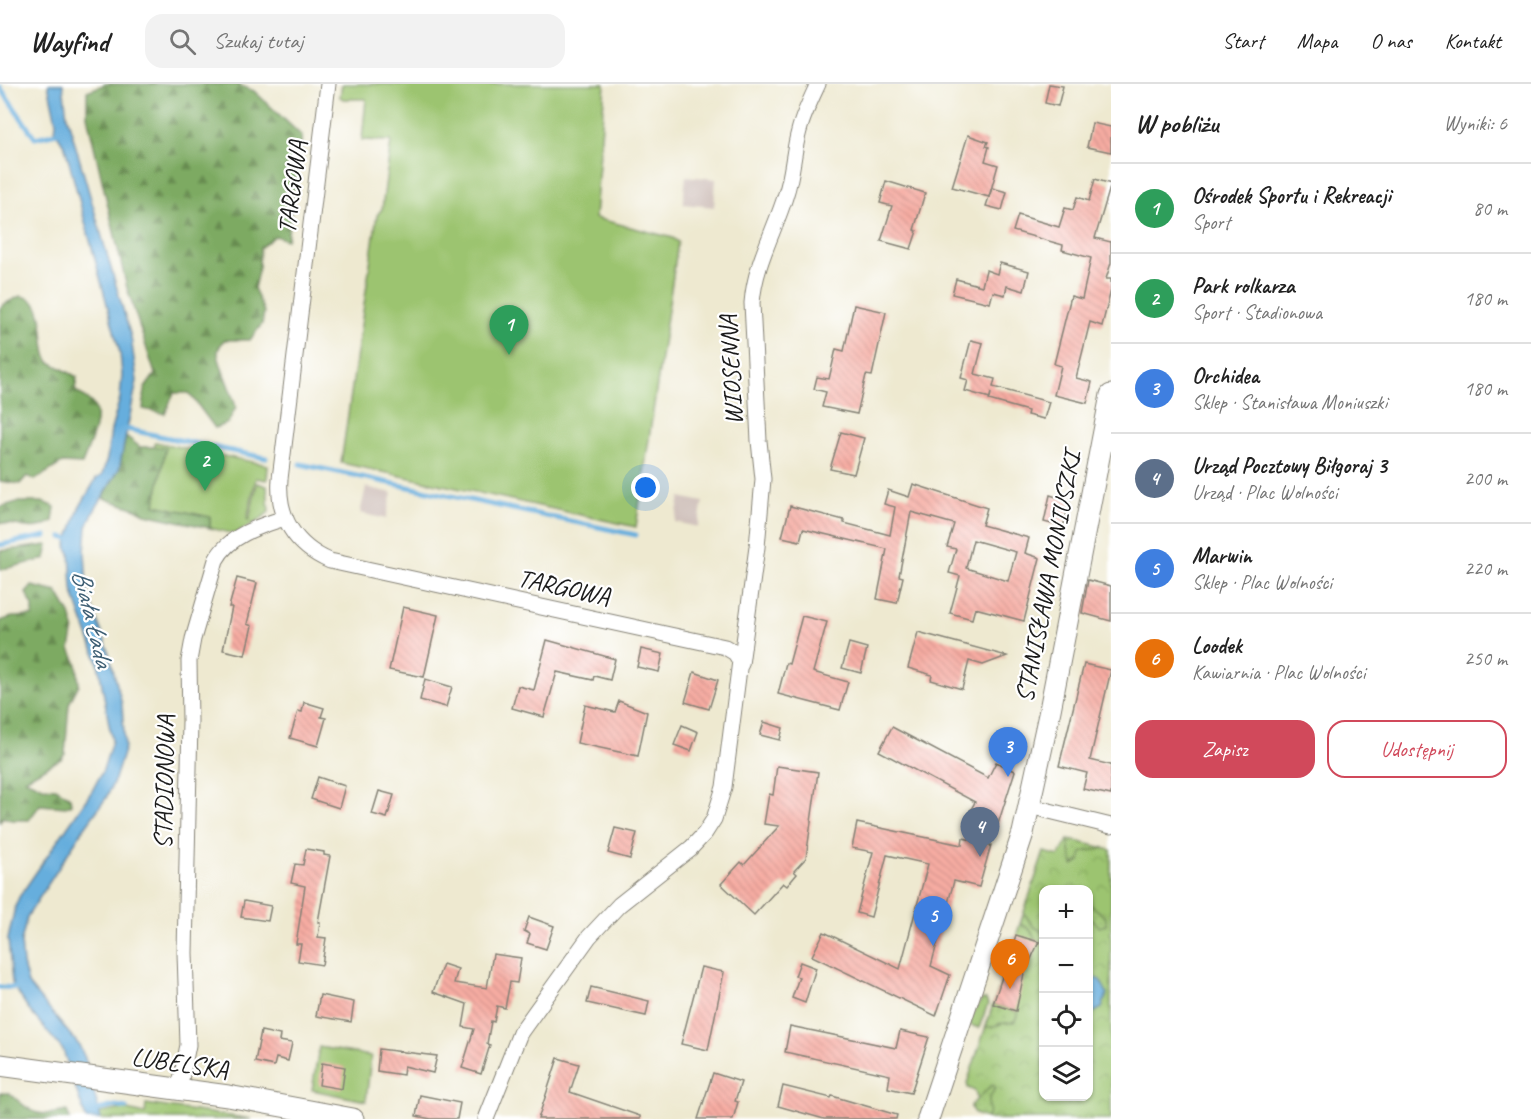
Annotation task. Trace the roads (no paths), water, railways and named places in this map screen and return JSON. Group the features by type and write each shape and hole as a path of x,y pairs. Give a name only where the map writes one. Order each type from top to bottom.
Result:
{"street":[{"name":"TARGOWA","path":"328,84 280,479 280,498 285,518 293,533 307,549 330,561 725,647 735,653 741,664"},
{"name":"WIOSENNA","path":"741,664 763,480 752,303 753,287 761,256 785,198 799,132 818,84"},
{"name":"STANISŁAWA MONIUSZKI","path":"932,1118 1023,833 1111,395"},
{"name":"STADIONOWA","path":"179,1089 188,1045 185,953 190,650 201,609 220,553 225,546 241,536 285,518"},
{"path":"486,1119 520,1034 589,937 619,905 691,848 714,819 724,787 741,664"},
{"path":"1029,806 1111,826"},
{"name":"LUBELSKA","path":"0,1065 271,1103 353,1119"}],"water":[{"name":"Biała Łada","path":"48,84 63,84 67,116 131,337 137,381 119,469 87,527 85,552 90,601 108,649 122,704 125,747 115,779 106,798 27,917 21,942 28,984 79,1045 85,1058 101,1119 86,1119 63,1050 29,1010 12,983 8,939 19,897 92,791 103,770 112,741 98,663 72,589 70,553 66,547 79,508 96,479 102,475 107,459 111,430 120,398 122,375 120,353 65,147 55,131 56,122"},
{"path":"1093,977 1100,980 1107,993 1102,1008 1093,1013"}],"waterway":[{"path":"0,87 35,138 61,132"},
{"path":"121,428 266,458"},
{"path":"300,464 636,535"},
{"path":"0,545 46,536"},
{"path":"62,537 75,541"},
{"path":"0,987 19,988"},
{"path":"92,1111 116,1106 126,1108"}],"place":[{"name":"Ośrodek Sportu i Rekreacji","path":"509,355"},
{"name":"Park rolkarza","path":"205,491"},
{"name":"Orchidea","path":"1008,777"},
{"name":"Urząd Pocztowy Biłgoraj 3","path":"980,857"},
{"name":"Marwin","path":"933,946"},
{"name":"Loodek","path":"1010,989"}]}
